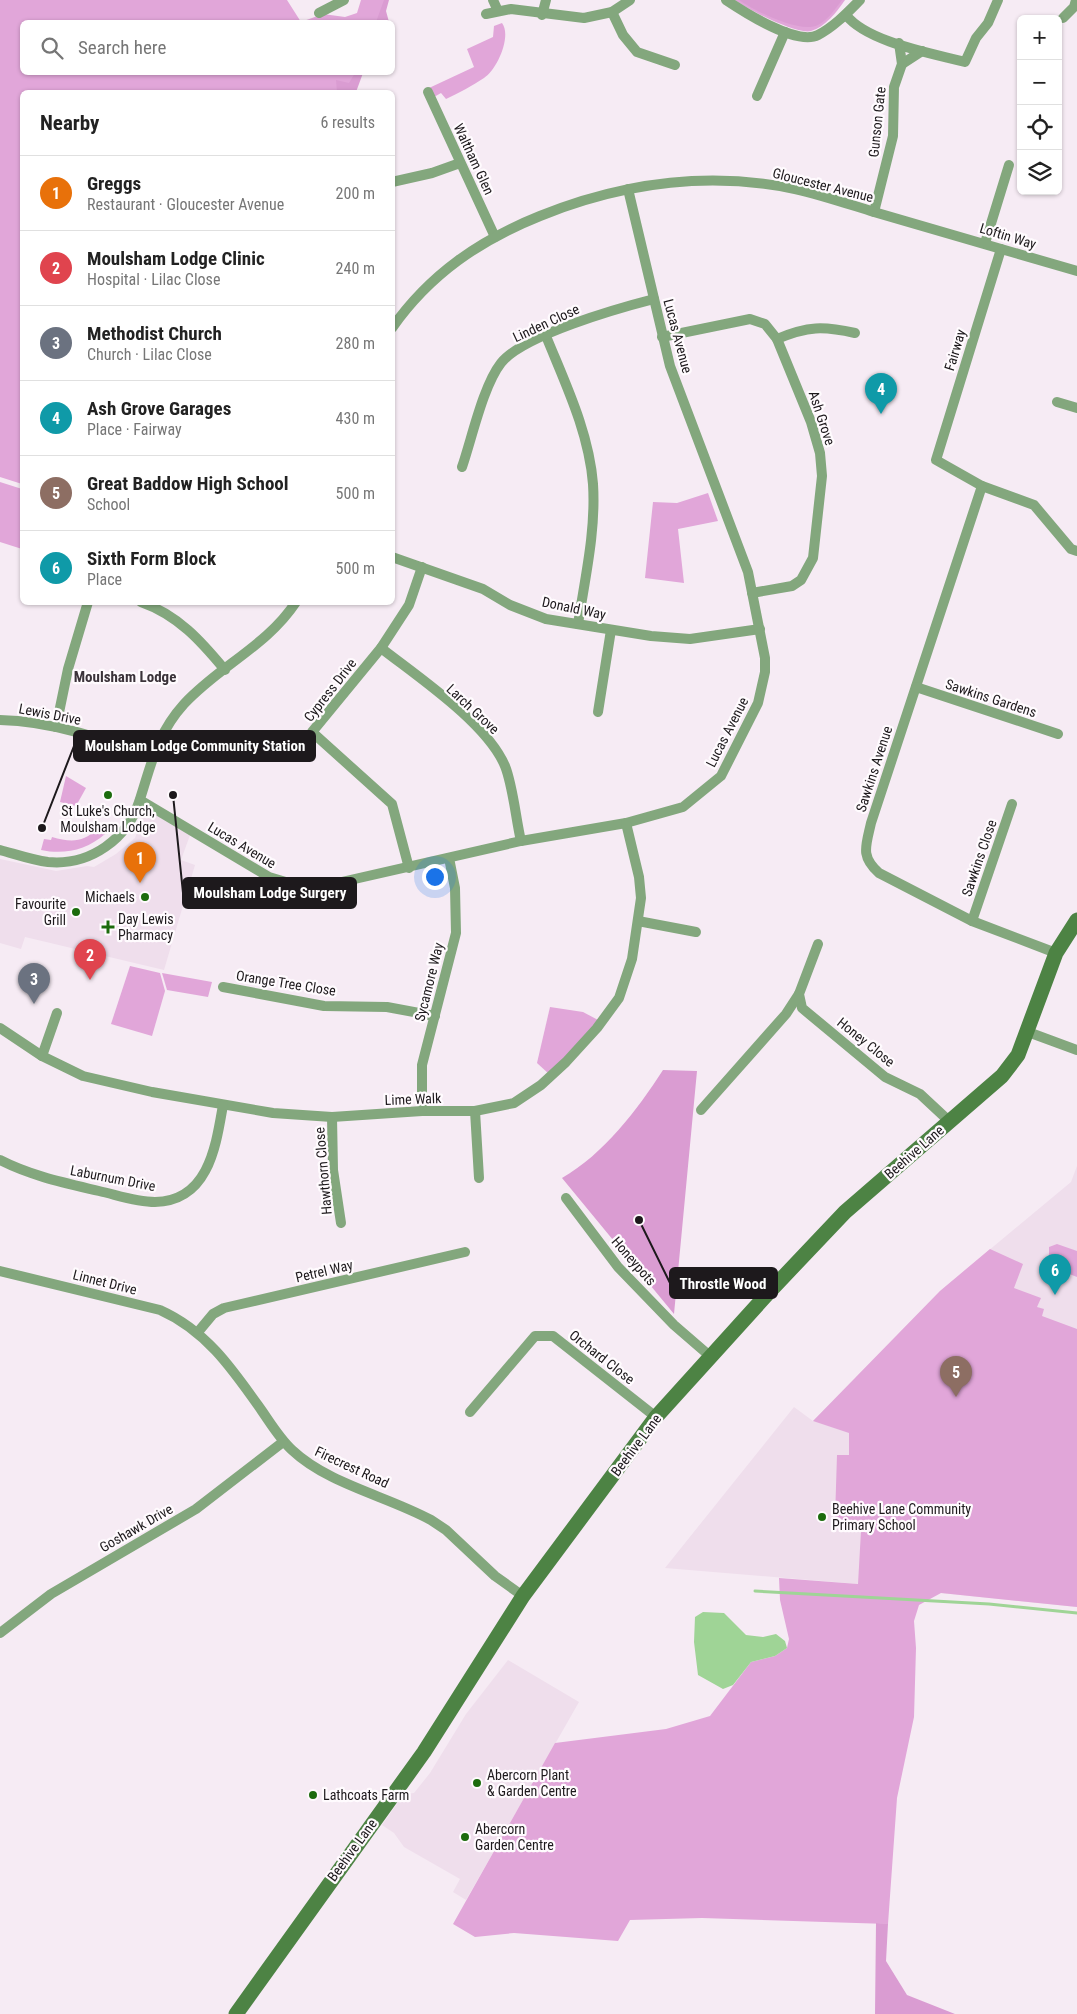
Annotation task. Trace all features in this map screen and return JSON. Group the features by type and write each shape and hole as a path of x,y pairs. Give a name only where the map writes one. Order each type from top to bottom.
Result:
{"main road":[{"name":"Beehive Lane","path":"236,2014 424,1752 523,1596 656,1417 845,1212 1002,1076 1018,1055 1056,953 1077,920"}],"street":[{"path":"319,13 344,0"},
{"path":"493,0 498,11"},
{"path":"542,15 546,0"},
{"path":"486,14 511,10 542,15 584,18 612,12 630,0"},
{"path":"726,0 742,11 785,32 803,38 817,36 846,15 860,0"},
{"path":"846,15 854,24 868,34 965,62 976,38 988,23 998,0"},
{"path":"1063,18 1076,5"},
{"path":"612,12 623,35 637,52 675,65"},
{"path":"757,96 785,32"},
{"name":"Gunson Gate","path":"874,212 890,150 894,87 902,64 899,43"},
{"path":"902,64 922,51"},
{"name":"Waltham Glen","path":"428,92 495,237"},
{"path":"395,181 432,173 460,162"},
{"path":"985,244 1009,165"},
{"name":"Gloucester Avenue","path":"395,324 413,300 442,272 467,252 495,237 564,206 628,189 673,181 745,181 794,189 931,227"},
{"name":"Lucas Avenue","path":"140,800 269,878 299,886 324,886 521,841 626,822 683,807 721,776 762,693 765,658 742,554 670,366 628,189"},
{"name":"Loftin Way","path":"931,227 1077,271"},
{"name":"Fairway","path":"982,486 936,460 1001,249"},
{"name":"Linden Close","path":"462,467 489,385 501,363 520,348 546,336 609,311 654,299"},
{"name":"Ash Grove","path":"662,337 750,319 765,324 777,339 816,437 822,476 813,558 805,575 792,586 752,593"},
{"path":"777,339 810,328 826,327 855,333"},
{"path":"546,336 577,413 586,446 593,484 589,558 578,624"},
{"path":"1057,402 1077,408"},
{"path":"982,486 1034,505 1072,549 1077,551"},
{"name":"Sawkins Avenue","path":"982,486 871,823 865,851 869,863 879,873 972,921 1056,953"},
{"name":"Donald Way","path":"395,558 483,589 510,605 546,619 651,636 690,638 760,629"},
{"name":"Cypress Drive","path":"409,868 392,804 312,732 381,648 409,605 422,567"},
{"path":"56,727 68,669 87,605"},
{"path":"147,605 177,619 204,644 225,670"},
{"path":"0,850 48,862 78,859 103,849 125,829 140,800 152,757 165,730 184,704 204,684 225,670 276,628 294,605"},
{"path":"598,712 611,630"},
{"name":"Larch Grove","path":"381,648 466,717 489,739 505,766 521,841"},
{"name":"Sawkins Gardens","path":"916,687 1058,734"},
{"name":"Lewis Drive","path":"0,720 29,722 56,727 108,741 152,757"},
{"name":"Sawkins Close","path":"972,921 1012,804"},
{"name":"Lime Walk","path":"0,1028 42,1056 83,1076 223,1105 273,1113 332,1118 422,1111 476,1111 514,1103 541,1085 597,1028 619,998 632,960 641,898 639,876 626,822"},
{"name":"Sycamore Way","path":"422,1111 422,1065 456,933 455,888 449,858"},
{"path":"638,921 696,932"},
{"path":"701,1110 786,1014 799,994 818,944"},
{"name":"Orange Tree Close","path":"223,988 324,1006 387,1006 435,1016"},
{"name":"Honey Close","path":"799,994 802,1008 885,1077 920,1094 948,1121"},
{"path":"42,1056 57,1013"},
{"path":"1028,1032 1077,1050"},
{"name":"Laburnum Drive","path":"0,1160 33,1174 72,1185 140,1200 164,1201 190,1190 207,1170 214,1151 223,1105"},
{"path":"476,1111 478,1178"},
{"name":"Hawthorn Close","path":"332,1118 334,1170 341,1223"},
{"name":"Honeypots","path":"566,1198 618,1267 674,1325 711,1357"},
{"name":"Petrel Way","path":"198,1332 213,1314 224,1308 465,1252"},
{"name":"Linnet Drive","path":"0,1271 160,1310 198,1332"},
{"name":"Firecrest Road","path":"198,1332 228,1362 283,1442 305,1462 431,1520 446,1530 495,1576 523,1596"},
{"name":"Orchard Close","path":"470,1412 535,1336 553,1336 656,1417"},
{"name":"Goshawk Drive","path":"0,1633 51,1594 196,1509 283,1442"}],"shaded area":[{"path":"0,0 287,0 300,20 20,20 20,75 359,75 347,90 20,90 20,483 0,477"},
{"path":"361,0 387,0 379,20 306,20 323,14 345,17 357,13"},
{"path":"384,0 389,0 386,11 388,20 377,20"},
{"path":"735,0 845,0 826,23 811,31 804,31 772,20"},
{"path":"739,0 842,0 825,20 818,25 810,27 789,24 778,20"},
{"path":"502,23 505,29 505,36 502,52 489,74 470,87 446,99 441,93 434,97 429,88 474,67 467,49 493,37 494,26"},
{"path":"354,75 362,75 357,90 337,90 336,80 349,83"},
{"path":"0,482 20,488 20,548 0,542"},
{"path":"708,493 718,521 678,529 684,583 645,578 653,502 677,503"},
{"path":"66,776 86,788 76,806 60,802"},
{"path":"155,814 190,835 181,860 195,865 164,970 25,937 21,949 0,943 0,859 56,871 87,866 94,867 116,854 135,838 143,815"},
{"path":"97,829 105,834 91,844 75,850 58,852 41,850 44,839 51,840 52,837 76,840 87,837"},
{"path":"130,966 160,973 165,991 152,1036 111,1024"},
{"path":"162,973 212,982 208,997 167,990"},
{"path":"550,1007 583,1012 600,1021 549,1074 537,1063"},
{"path":"663,1070 697,1071 674,1314 562,1178 592,1157 606,1144 631,1115"},
{"path":"1077,1166 1077,1607 941,1593 931,1590 665,1568 794,1407 813,1421 940,1291 1071,1182"},
{"path":"1057,1244 1077,1251 1077,1277 1049,1266 1049,1247"},
{"path":"990,1249 1023,1264 1014,1288 1041,1298 1037,1307 1044,1309 1042,1316 1077,1329 1077,1607 941,1593 919,1605 914,1621 916,1648 914,1717 897,1798 888,1924 702,1918 630,1920 618,1941 514,1933 475,1937 453,1924 555,1743 666,1729 710,1716 751,1662 775,1656 787,1648 789,1639 780,1600 779,1578 858,1584 861,1531 851,1530 840,1518 835,1518 837,1455 849,1455 849,1433 813,1421 940,1291"},
{"path":"703,1612 724,1613 746,1635 763,1637 776,1634 785,1641 787,1648 775,1656 751,1662 733,1685 723,1689 698,1675 694,1642 695,1617"},
{"name":"Abercorn Plant & Garden Centre","path":"508,1660 579,1702 466,1900 453,1892 460,1879 404,1847 394,1833 382,1825 404,1794 414,1793 430,1773 466,1714"},
{"path":"876,1923 888,1924 886,1961 907,1995 955,2014 875,2014"}],"waterway":[{"path":"755,1591 989,1604 1077,1613"}],"place":[{"name":"Ash Grove Garages","path":"881,414"},
{"name":"St Luke's Church, Moulsham Lodge","path":"108,795"},
{"name":"Moulsham Lodge Surgery","path":"173,795"},
{"name":"Moulsham Lodge Community Station","path":"42,828"},
{"name":"Greggs","path":"140,883"},
{"name":"Michaels","path":"145,897"},
{"name":"Favourite Grill","path":"76,912"},
{"name":"Day Lewis Pharmacy","path":"108,927"},
{"name":"Moulsham Lodge Clinic","path":"90,980"},
{"name":"Methodist Church","path":"34,1004"},
{"name":"Throstle Wood","path":"639,1220"},
{"name":"Sixth Form Block","path":"1055,1295"},
{"name":"Great Baddow High School","path":"956,1397"},
{"name":"Beehive Lane Community Primary School","path":"822,1517"},
{"name":"Abercorn Plant & Garden Centre","path":"477,1783"},
{"name":"Lathcoats Farm","path":"313,1795"},
{"name":"Abercorn Garden Centre","path":"465,1837"}],"district":[{"name":"Moulsham Lodge","path":"125,677"}]}
